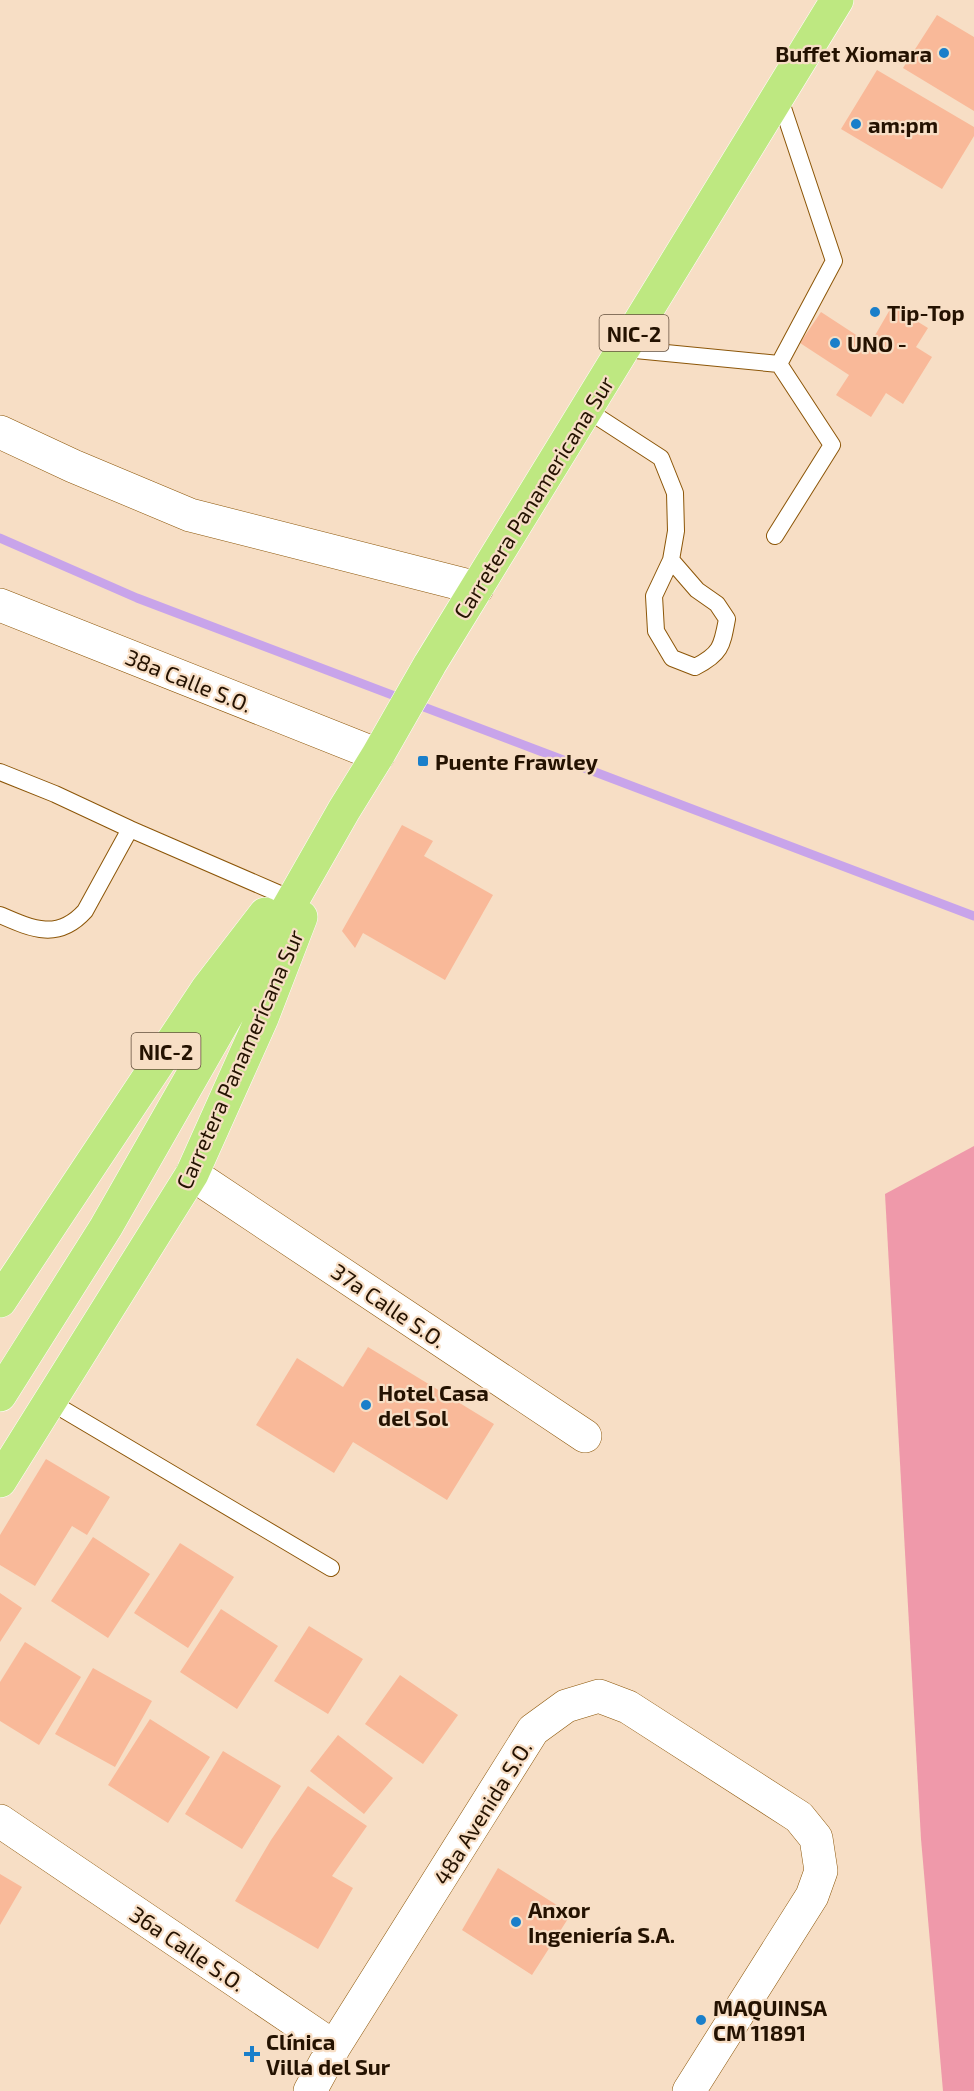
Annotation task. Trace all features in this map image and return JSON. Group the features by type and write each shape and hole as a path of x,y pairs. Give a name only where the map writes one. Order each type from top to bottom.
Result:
{"highway":[{"name":"Carretera Panamericana Sur","path":"0,1395 106,1227 430,664 837,0"},
{"name":"Carretera Panamericana Sur","path":"0,1301 208,988 344,810"},
{"name":"Carretera Panamericana Sur","path":"0,1481 192,1174 262,1018 344,810"}],"street":[{"path":"0,432 73,466 190,515 477,588"},
{"name":"38a Calle S.O.","path":"0,605 384,744"},
{"name":"37a Calle S.O.","path":"192,1174 585,1436"},
{"name":"48a Avenida S.O.","path":"334,2047 533,1730 566,1706 598,1696 628,1707 800,1817 816,1838 821,1871 812,1896 689,2091"},
{"name":"36a Calle S.O.","path":"0,1821 334,2047"},
{"path":"310,2091 334,2047"}],"lane":[{"path":"778,94 834,261 779,364"},
{"path":"625,348 779,364"},
{"path":"775,536 832,445 779,364"},
{"path":"587,410 661,458 675,493 676,531 671,560 654,596 656,632 672,658 695,667 712,658 723,640 727,618 717,604 697,590 671,560"},
{"path":"0,772 55,794 280,894"},
{"path":"0,915 34,929 60,929 75,922 85,911 130,829"},
{"path":"49,1401 332,1568"}],"shaded area":[{"path":"974,1146 974,2091 943,2091 921,1839 885,1194"}],"building":[{"name":"Buffet Xiomara","path":"937,15 974,37 974,111 903,68"},
{"path":"877,70 974,127 974,136 942,189 841,129"},
{"path":"892,306 928,328 916,347 932,357 903,404 886,393 871,417 836,395 849,375 800,343 821,312 870,344"},
{"path":"402,825 433,841 424,856 493,895 445,980 363,933 355,948 342,931"},
{"name":"Hotel Casa del Sol","path":"368,1347 494,1424 447,1500 353,1442 334,1473 256,1425 297,1358 343,1387"},
{"path":"46,1459 110,1497 87,1535 72,1526 35,1586 0,1565 0,1535"},
{"path":"93,1537 150,1574 108,1638 51,1601"},
{"path":"180,1543 234,1577 188,1648 134,1613"},
{"path":"0,1593 22,1608 0,1642"},
{"path":"221,1609 278,1646 237,1709 180,1672"},
{"path":"309,1626 363,1659 328,1714 274,1681"},
{"path":"25,1642 81,1677 39,1745 0,1721 0,1682"},
{"path":"93,1668 152,1701 115,1767 55,1734"},
{"path":"400,1675 458,1715 423,1764 365,1724"},
{"path":"150,1719 210,1757 168,1823 108,1785"},
{"path":"338,1735 393,1778 364,1814 310,1771"},
{"path":"223,1751 281,1786 242,1849 185,1814"},
{"path":"308,1786 367,1826 332,1876 353,1888 318,1949 235,1901 271,1840"},
{"name":"Anxor Ingeniería S.A.","path":"498,1868 571,1914 532,1975 462,1930"},
{"path":"0,1874 22,1887 0,1925"}],"waterway":[{"path":"0,538 137,598 974,916"}],"place":[{"name":"Buffet Xiomara","path":"944,53"},
{"name":"am:pm","path":"856,124"},
{"name":"Tip-Top","path":"875,312"},
{"name":"UNO -","path":"835,343"},
{"name":"Puente Frawley","path":"423,761"},
{"name":"Hotel Casa del Sol","path":"366,1405"},
{"name":"Anxor Ingeniería S.A.","path":"516,1922"},
{"name":"MAQUINSA CM 11891","path":"701,2020"},
{"name":"Clínica Villa del Sur","path":"252,2054"}]}
